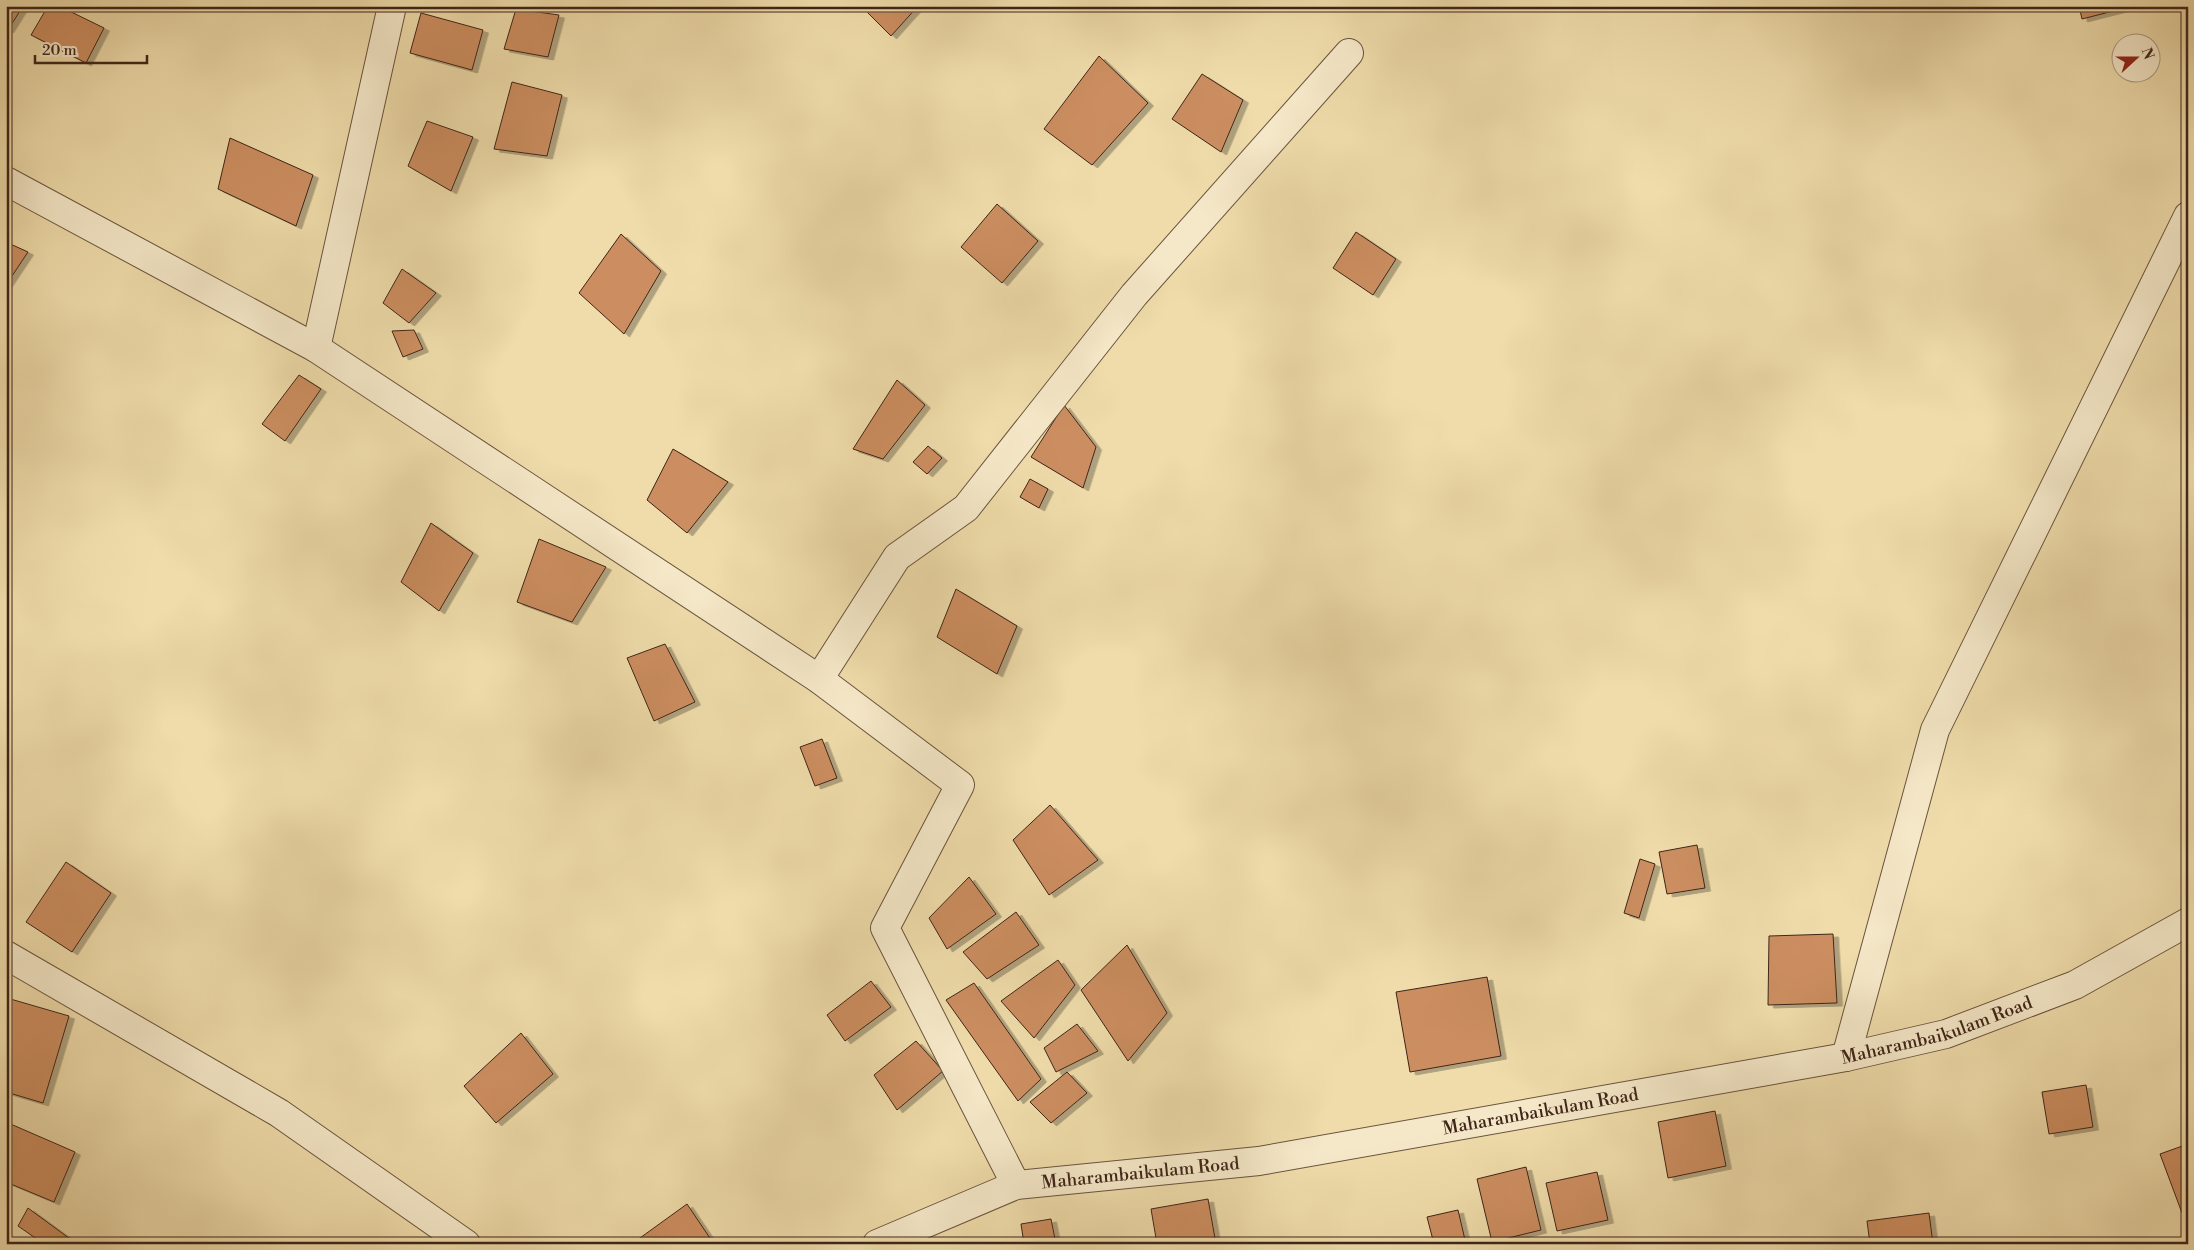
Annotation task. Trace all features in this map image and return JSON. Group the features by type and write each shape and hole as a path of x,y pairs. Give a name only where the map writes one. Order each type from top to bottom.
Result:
{"street":[{"path":"316,348 392,6"},
{"path":"819,679 897,557 966,508 1134,295 1350,53"},
{"path":"6,181 316,348 819,679 960,785 885,928 1016,1185"},
{"path":"1846,1057 1935,730 2188,216"},
{"name":"Maharambaikulam Road","path":"877,1244 1016,1185 1259,1161 1846,1057 1946,1034 2075,985 2188,922"},
{"path":"6,955 279,1113 466,1244"}],"building":[{"path":"6,6 23,6 8,30 6,29"},
{"path":"48,6 59,6 104,28 86,63 31,35"},
{"path":"861,6 918,6 891,36"},
{"path":"2079,6 2133,6 2082,19"},
{"path":"516,9 559,15 548,57 504,49"},
{"path":"421,13 483,30 472,70 410,53"},
{"path":"1099,56 1148,103 1092,165 1044,129"},
{"path":"1202,74 1243,100 1221,152 1172,119"},
{"path":"512,82 562,95 547,156 494,149"},
{"path":"427,121 473,137 451,191 408,166"},
{"path":"230,138 313,175 296,226 218,189"},
{"path":"997,204 1038,241 1002,283 961,247"},
{"path":"1356,232 1396,259 1373,295 1333,268"},
{"path":"621,234 661,271 624,334 579,293"},
{"path":"6,242 28,252 6,285"},
{"path":"402,269 436,293 409,323 383,303"},
{"path":"414,330 423,349 403,357 392,331"},
{"path":"299,375 321,389 285,441 262,424"},
{"path":"897,380 925,405 883,459 853,449"},
{"path":"1064,405 1096,447 1083,488 1031,457"},
{"path":"928,446 942,458 927,474 913,462"},
{"path":"673,449 728,482 687,533 647,500"},
{"path":"1030,479 1048,489 1039,508 1020,497"},
{"path":"431,523 473,553 439,611 401,582"},
{"path":"539,539 606,567 572,622 517,602"},
{"path":"956,589 1017,626 997,674 937,637"},
{"path":"665,644 695,702 654,721 627,658"},
{"path":"822,739 837,778 815,786 800,747"},
{"path":"1050,805 1098,860 1049,895 1013,840"},
{"path":"1697,845 1705,888 1667,894 1659,852"},
{"path":"1640,859 1655,864 1639,918 1624,913"},
{"path":"66,862 111,893 72,952 26,922"},
{"path":"969,877 996,914 947,949 929,918"},
{"path":"1016,912 1039,945 987,979 963,952"},
{"path":"1833,934 1837,1003 1768,1005 1769,936"},
{"path":"1127,945 1167,1013 1128,1061 1081,990"},
{"path":"1058,960 1075,985 1034,1038 1001,1001"},
{"path":"1487,977 1501,1056 1410,1072 1396,992"},
{"path":"871,981 891,1007 845,1041 827,1015"},
{"path":"974,983 1041,1079 1018,1101 946,1000"},
{"path":"7,998 69,1016 43,1103 6,1092"},
{"path":"1077,1024 1098,1051 1056,1072 1044,1048"},
{"path":"521,1033 553,1074 496,1123 464,1086"},
{"path":"916,1041 943,1071 897,1110 874,1075"},
{"path":"1067,1072 1087,1093 1051,1123 1030,1102"},
{"path":"2086,1085 2093,1127 2049,1134 2042,1092"},
{"path":"1715,1111 1726,1166 1668,1178 1658,1122"},
{"path":"6,1122 75,1152 54,1202 6,1182"},
{"path":"2188,1144 2188,1211 2182,1213 2160,1154"},
{"path":"1526,1167 1541,1230 1492,1242 1477,1179"},
{"path":"1597,1172 1608,1220 1557,1231 1546,1183"},
{"path":"1208,1199 1216,1244 1157,1244 1151,1209"},
{"path":"687,1204 714,1244 633,1243"},
{"path":"28,1208 77,1244 44,1244 18,1226"},
{"path":"1458,1210 1466,1244 1434,1244 1427,1217"},
{"path":"1929,1213 1933,1244 1870,1244 1867,1221"},
{"path":"1051,1219 1056,1244 1024,1244 1021,1224"}]}
